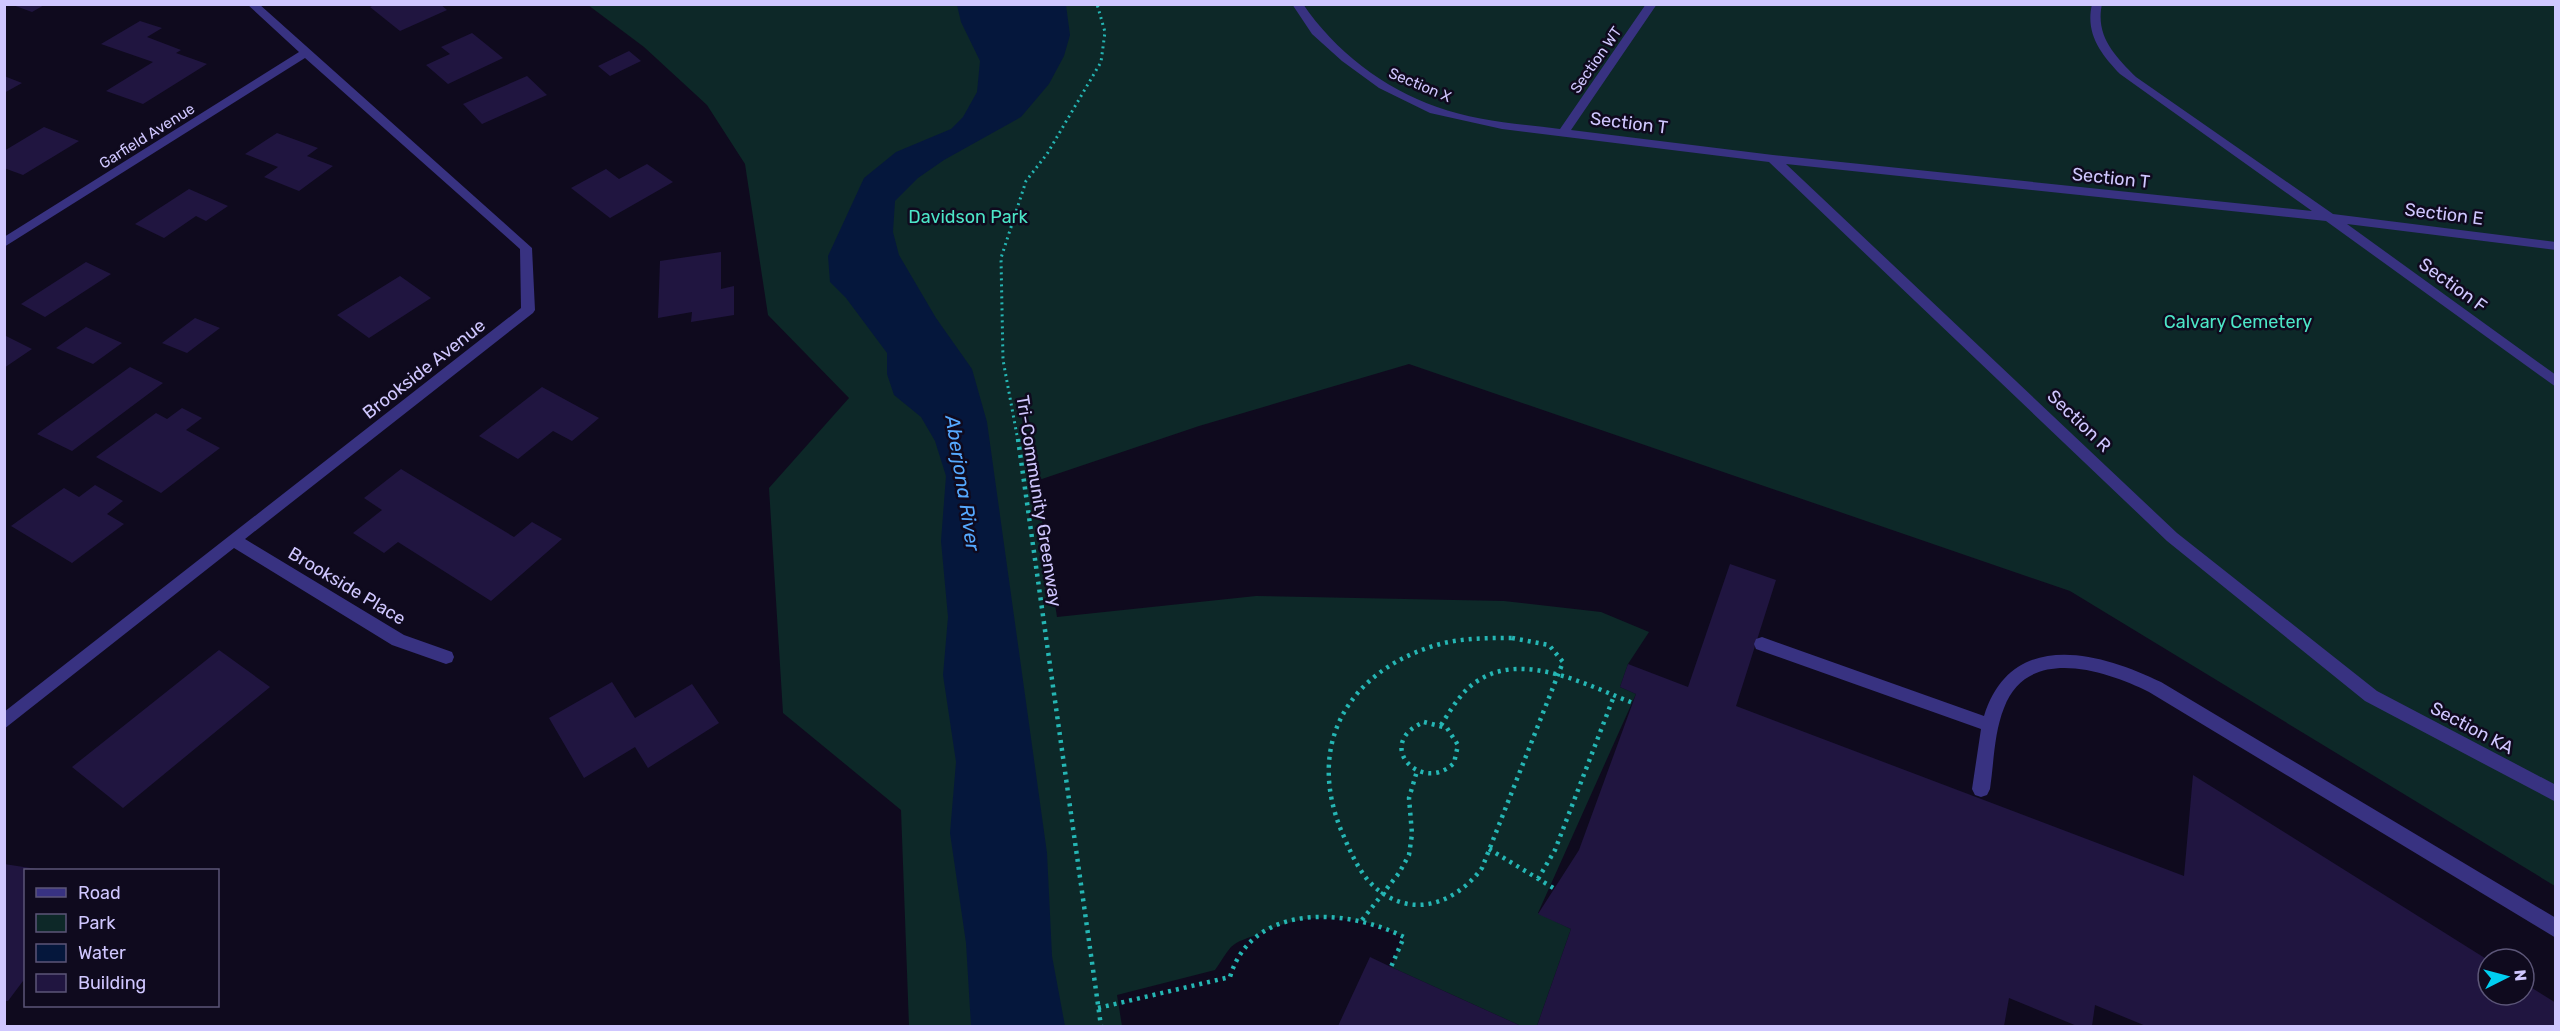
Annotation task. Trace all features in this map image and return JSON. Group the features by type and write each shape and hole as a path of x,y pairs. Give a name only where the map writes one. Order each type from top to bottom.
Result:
{"street":[{"name":"Brookside Avenue","path":"4,722 528,310 526,248 252,4"},
{"name":"Section X","path":"1297,4 1316,32 1346,59 1383,86 1434,110 1502,125 1563,133"},
{"name":"Section WT","path":"1563,133 1652,4"},
{"path":"2097,4 2092,17 2098,37 2111,59 2132,79 2329,217"},
{"name":"Garfield Avenue","path":"4,243 305,53"},
{"name":"Section T","path":"1563,133 1773,159 2329,217"},
{"name":"Section R","path":"1773,159 2172,537 2371,696"},
{"name":"Section E","path":"2329,217 2556,246"},
{"name":"Section F","path":"2329,217 2556,382"},
{"name":"Brookside Place","path":"233,540 398,639 446,657"},
{"path":"1762,644 1992,726"},
{"path":"1981,789 1992,726 1998,700 2004,689 2024,671 2037,665 2068,660 2085,661 2120,670 2155,687 2556,929"},
{"name":"Section KA","path":"2371,696 2556,794"}],"path":[{"name":"Tri-Community Greenway","path":"1097,4 1105,32 1101,62 1047,154 1026,181 1001,258 1003,360 1021,456 1101,1026"},
{"path":"1512,638 1543,642 1559,654 1563,662 1559,674 1477,878 1462,893 1442,903 1419,905 1394,900 1382,894 1364,878 1349,848 1330,798 1326,774 1334,729 1356,692 1378,673 1403,657 1432,646 1462,640 1512,638"},
{"path":"1441,725 1451,705 1464,689 1486,675 1520,668 1559,674 1633,703"},
{"path":"1538,879 1555,850 1614,696"},
{"path":"1419,723 1441,725 1454,736 1458,745 1458,755 1454,764 1434,774 1417,771 1404,760 1400,750 1403,736 1409,728 1419,723"},
{"path":"1362,920 1409,855 1412,834 1409,798 1417,771"},
{"path":"1489,849 1555,888"},
{"path":"1098,1008 1230,977 1231,965 1238,950 1252,937 1296,920 1324,916 1362,920 1404,937 1391,967"}],"green space":[{"path":"588,5 2555,5 2555,886 2070,591 1409,364 1199,426 1036,481 1057,617 1256,596 1504,601 1601,612 1649,632 1628,664 1620,687 1636,694 1538,913 1571,929 1537,1026 1521,1026 1391,967 1404,937 1367,923 1348,919 1312,918 1275,927 1239,941 1231,947 1215,970 1117,995 1122,1026 909,1026 901,810 783,713 769,488 849,398 768,315 745,164 707,105 644,47"}],"water":[{"name":"Aberjona River","path":"957,5 1066,5 1070,35 1064,56 1049,84 1021,117 944,160 918,178 895,201 893,232 899,255 936,318 972,369 987,422 1047,853 1052,956 1065,1026 971,1026 966,943 950,833 956,762 943,675 948,617 941,541 946,476 935,441 921,417 894,395 887,374 887,353 846,298 830,282 828,256 864,178 896,152 951,129 963,117 977,92 980,61 961,22"}],"building":[{"path":"10,4 46,4 32,12"},
{"path":"376,4 440,4 447,10 400,31 370,7"},
{"path":"140,21 162,28 147,37 181,50 176,53 207,64 143,104 106,91 153,62 101,44"},
{"path":"472,33 503,58 448,84 426,65 450,54 441,47"},
{"path":"629,51 641,61 610,76 598,66"},
{"path":"4,76 22,83 4,93"},
{"path":"527,76 547,95 482,124 463,104"},
{"path":"44,127 79,141 23,175 4,168 4,151"},
{"path":"277,133 318,148 307,156 333,166 299,191 264,177 278,167 245,154"},
{"path":"647,164 673,182 610,218 571,188 606,169 619,179"},
{"path":"189,189 228,206 206,221 196,216 164,238 135,224"},
{"path":"721,252 721,289 734,286 734,315 691,322 692,312 658,318 660,261"},
{"path":"86,262 111,274 45,317 21,304"},
{"path":"400,276 431,298 369,338 337,315"},
{"path":"195,318 220,328 187,353 162,343"},
{"path":"86,327 122,343 93,364 56,348"},
{"path":"4,335 32,349 4,368"},
{"path":"130,367 163,383 72,451 37,434"},
{"path":"542,387 599,418 572,441 553,431 518,459 479,436"},
{"path":"182,408 202,418 186,430 220,448 161,493 96,457 156,413 167,419"},
{"path":"401,469 514,537 532,522 562,539 491,601 398,542 384,553 353,533 382,510 364,498"},
{"path":"95,485 123,501 107,514 124,524 72,563 11,526 64,488 79,497"},
{"path":"1730,564 1776,580 1736,706 2184,876 2193,775 2476,952 2476,1007 2536,1007 2536,990 2556,1003 2556,1026 2146,1026 2095,1005 2092,1026 2077,1026 2009,998 2004,1026 1537,1026 1571,929 1538,914 1579,850 1636,694 1620,687 1628,664 1688,687"},
{"path":"219,650 270,687 123,808 72,767"},
{"path":"612,682 635,718 692,684 719,723 648,768 635,747 584,778 549,718"},
{"path":"4,864 37,869 24,869 24,980 8,1001 4,1001"},
{"path":"1370,957 1391,967 1521,1026 1338,1026"}],"park label":[{"name":"Davidson Park","path":"968,217"},
{"name":"Calvary Cemetery","path":"2238,322"}]}
